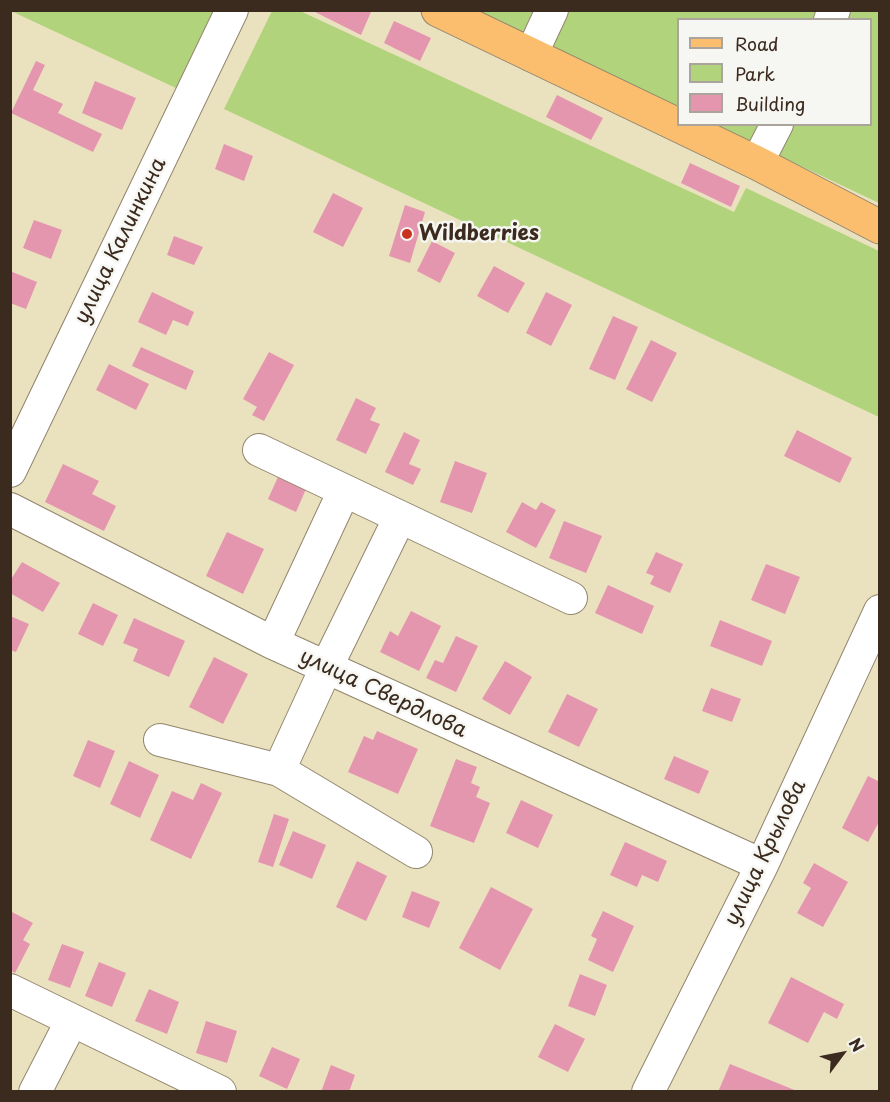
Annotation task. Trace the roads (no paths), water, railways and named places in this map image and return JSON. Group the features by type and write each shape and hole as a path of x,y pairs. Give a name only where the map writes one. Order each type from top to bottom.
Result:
{"main road":[{"path":"438,10 677,125"},
{"path":"680,126 757,163 879,227"}],"street":[{"name":"улица Калинкина","path":"10,471 232,10"},
{"path":"531,55 552,10"},
{"path":"757,163 776,126"},
{"path":"259,450 571,597"},
{"path":"273,643 344,490"},
{"name":"улица Свердлова","path":"10,509 273,643 762,865"},
{"path":"279,771 326,668 400,517"},
{"name":"улица Крылова","path":"648,1092 762,865 879,611"},
{"path":"160,740 279,771 416,852"},
{"path":"10,990 220,1092"},
{"path":"35,1092 72,1020"}],"place":[{"name":"Wildberries","path":"407,234"}]}
